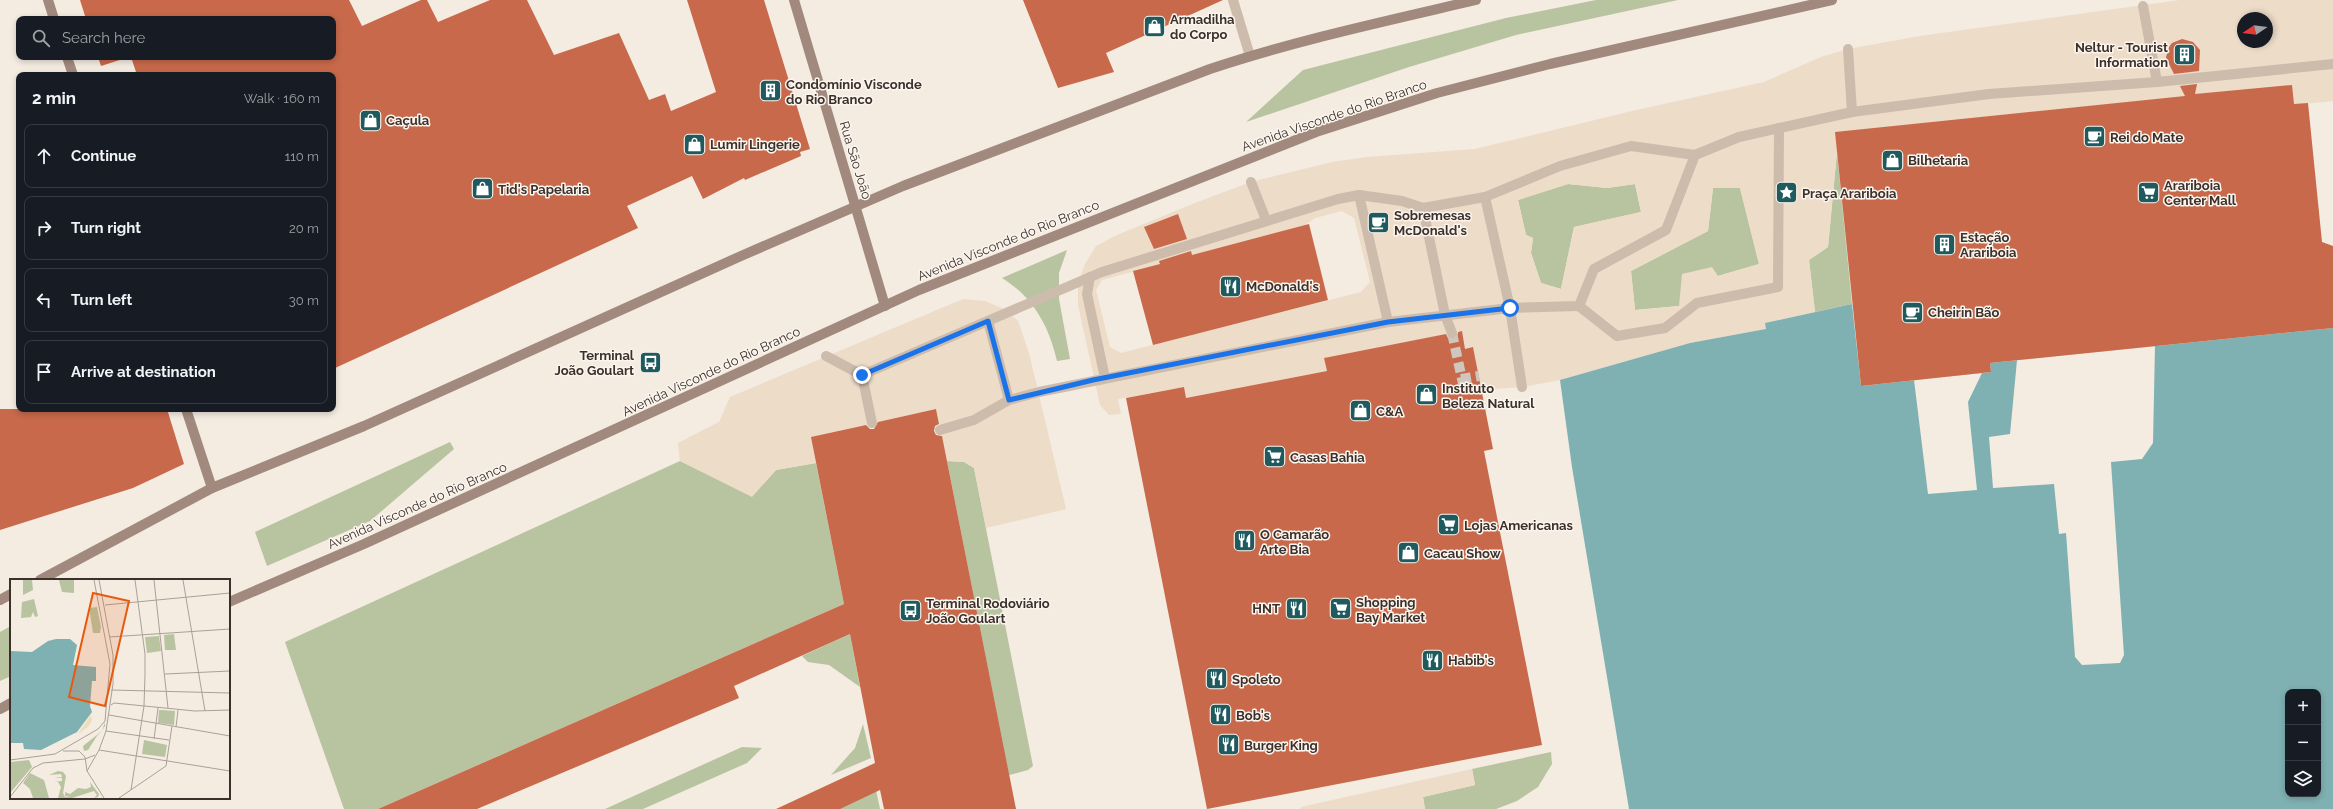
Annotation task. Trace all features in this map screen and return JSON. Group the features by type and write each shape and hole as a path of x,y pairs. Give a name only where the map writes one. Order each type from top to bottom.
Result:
{"main road":[{"path":"48,0 53,16"},
{"name":"Rua São João","path":"794,0 885,306"},
{"path":"42,579 212,488 364,426 910,184 1210,69 1318,37 1476,0"},
{"name":"Avenida Visconde do Rio Branco","path":"230,602 364,544 885,306 1207,174 1337,125 1437,93 1542,66 1832,0"},
{"path":"68,60 72,72"},
{"path":"187,412 212,488"},
{"path":"0,600 10,595"},
{"path":"0,708 10,703"}],"street":[{"path":"1233,0 1250,56"},
{"path":"2143,6 2157,82"},
{"path":"1848,49 1852,112"},
{"path":"862,375 1090,277 1266,220 1338,199 1359,195 1402,201 1423,208 1485,197 1560,166 1631,146 1695,155 1739,137 1852,112 1989,94 2157,82 2333,64"},
{"path":"940,430 974,420 1009,400 1105,378 1388,322 1510,308 1579,306 1617,336 1665,328 1697,303 1778,287 1779,128"},
{"path":"1579,306 1594,269 1666,230 1695,155"},
{"path":"1251,182 1266,220"},
{"path":"1359,195 1388,322"},
{"path":"1485,197 1510,308 1522,387"},
{"path":"1423,208 1445,315 1452,333"},
{"path":"1090,277 1087,294 1105,378"},
{"path":"988,321 1009,400"},
{"path":"826,356 862,375"},
{"path":"862,375 872,424"}],"green space":[{"path":"1596,0 1678,0 1516,35 1409,67 1246,122 1303,70 1506,18"},
{"path":"1837,152 1852,304 1815,312 1809,260 1828,247"},
{"path":"1568,184 1607,188 1635,184 1641,212 1574,227 1561,289 1541,283 1531,253 1533,238 1526,235 1518,200"},
{"path":"1713,188 1740,188 1759,264 1718,276 1679,306 1635,310 1631,271 1708,231"},
{"path":"1067,250 1059,273 1059,299 1070,359 1057,361 1054,348 1044,324 1031,303 1023,294 1002,278"},
{"path":"450,442 454,449 370,521 267,566 255,532"},
{"path":"680,461 752,496 776,470 816,463 844,604 378,809 344,809 285,642"},
{"path":"947,461 964,462 974,468 1033,766 1028,770 1009,775"},
{"path":"10,627 10,676 0,681 0,632"},
{"path":"850,634 860,687 829,665 808,662 802,656"},
{"path":"863,724 871,758 831,775 855,748"},
{"path":"742,747 762,748 747,763 643,809 605,809"},
{"path":"1551,752 1552,764 1538,787 1517,801 1496,809 1425,809 1423,797 1475,785 1472,769"},
{"path":"876,790 880,809 835,809"}],"shaded area":[{"name":"Praça Arariboia","path":"2180,0 2333,0 2333,101 1837,152 1828,247 1809,260 1815,312 1766,323 1767,329 1690,343 1560,380 1522,387 1481,390 1473,347 1465,349 1462,331 1324,358 1327,371 1186,398 1184,387 1118,399 1121,414 1109,415 1100,405 1078,305 1078,282 1085,264 1096,246 1117,235 1251,182 1332,162 1367,157 1475,149 1632,111 1764,82 1821,57 1848,49 1920,36","holes":["1568,184 1607,188 1635,184 1641,212 1574,227 1561,289 1541,283 1531,253 1533,238 1526,235 1518,200","1713,188 1740,188 1759,264 1718,276 1712,267 1682,274 1679,306 1635,310 1631,271 1708,231","1342,211 1354,218 1370,282 1361,292 1121,353 1110,347 1096,290 1102,280 1305,225 1315,218"]},
{"path":"963,299 985,301 1004,309 1018,321 1029,353 1066,509 986,528 974,468 964,462 947,461 936,409 812,437 816,463 776,470 752,497 680,461 678,443 719,422 730,397"},
{"path":"1472,769 1475,785 1423,797 1425,809 1300,809 1301,807"}],"water":[{"path":"1852,304 1861,386 1991,372 1990,363 2333,328 2333,809 1629,809 1572,467 1560,380 1690,343 1766,329 1765,323"}],"pier":[{"path":"2155,346 2153,443 2142,459 2111,462 2124,655 2120,663 2082,665 2075,657 2066,533 2059,534 2054,484 1993,488 1989,437 2010,434 2017,360"},
{"path":"1982,373 1968,402 1977,490 1928,494 1914,380"}],"building":[{"path":"80,0 349,0 362,26 421,0 427,0 438,22 490,0 527,0 554,55 619,33 649,100 665,94 671,111 716,92 687,0 764,0 810,149 800,152 801,156 745,180 744,178 703,199 692,176 627,206 638,228 336,368 336,72 136,72 132,60 336,60 336,16 85,16"},
{"path":"1023,0 1223,0 1106,53 1114,72 1058,88"},
{"name":"Neltur - Tourist Information","path":"2182,39 2193,42 2200,50 2199,71 2174,74 2166,57 2172,43"},
{"path":"99,60 120,60 101,66"},
{"name":"Estação Arariboia","path":"2197,84 2195,94 2292,85 2294,104 2308,103 2322,242 2333,246 2333,328 1990,363 1991,372 1861,386 1835,132 2185,96 2180,86"},
{"path":"1178,214 1187,239 1154,249 1144,227"},
{"name":"McDonald's","path":"1309,224 1328,300 1153,345 1133,271 1160,264 1159,261 1191,251 1192,255"},
{"name":"Shopping Bay Market","path":"1462,331 1465,349 1473,347 1493,449 1484,451 1542,745 1207,809 1126,398 1184,387 1186,398 1327,371 1324,358 1446,334 1448,338 1454,339 1457,337 1458,332"},
{"path":"0,409 16,409 16,412 168,412 184,464 133,488 0,530"},
{"name":"Terminal Rodoviário João Goulart","path":"936,409 939,424 935,426 934,431 936,435 942,436 1016,809 884,809 880,790 840,809 776,809 875,763 850,634 734,686 739,698 477,809 378,809 844,604 811,437 866,425 870,429 874,429 878,422"}],"tunnel":[{"path":"1452,333 1465,393"},
{"path":"1461,379 1479,376"}],"place":[{"name":"Armadilha do Corpo","path":"1154,26"},
{"name":"Neltur - Tourist Information","path":"2184,54"},
{"name":"Condomínio Visconde do Rio Branco","path":"770,91"},
{"name":"Caçula","path":"371,120"},
{"name":"Rei do Mate","path":"2094,137"},
{"name":"Lumir Lingerie","path":"694,144"},
{"name":"Bilhetaria","path":"1893,160"},
{"name":"Tid's Papelaria","path":"483,189"},
{"name":"Arariboia Center Mall","path":"2149,192"},
{"name":"Praça Arariboia","path":"1787,193"},
{"name":"Sobremesas McDonald's","path":"1379,222"},
{"name":"Estação Arariboia","path":"1944,244"},
{"name":"McDonald's","path":"1231,286"},
{"name":"Cheirin Bão","path":"1912,312"},
{"name":"Terminal João Goulart","path":"650,362"},
{"name":"Instituto Beleza Natural","path":"1426,395"},
{"name":"C&A","path":"1361,411"},
{"name":"Casas Bahia","path":"1275,457"},
{"name":"Lojas Americanas","path":"1448,525"},
{"name":"O Camarão Arte Bia","path":"1245,541"},
{"name":"Cacau Show","path":"1408,553"},
{"name":"HNT","path":"1296,608"},
{"name":"Shopping Bay Market","path":"1341,609"},
{"name":"Terminal Rodoviário João Goulart","path":"911,610"},
{"name":"Habib's","path":"1433,660"},
{"name":"Spoleto","path":"1216,679"},
{"name":"Bob's","path":"1221,715"},
{"name":"Burger King","path":"1229,745"}],"route":[{"path":"862,375 988,321 1009,400 1093,380 1247,351 1388,322 1510,308"}]}
